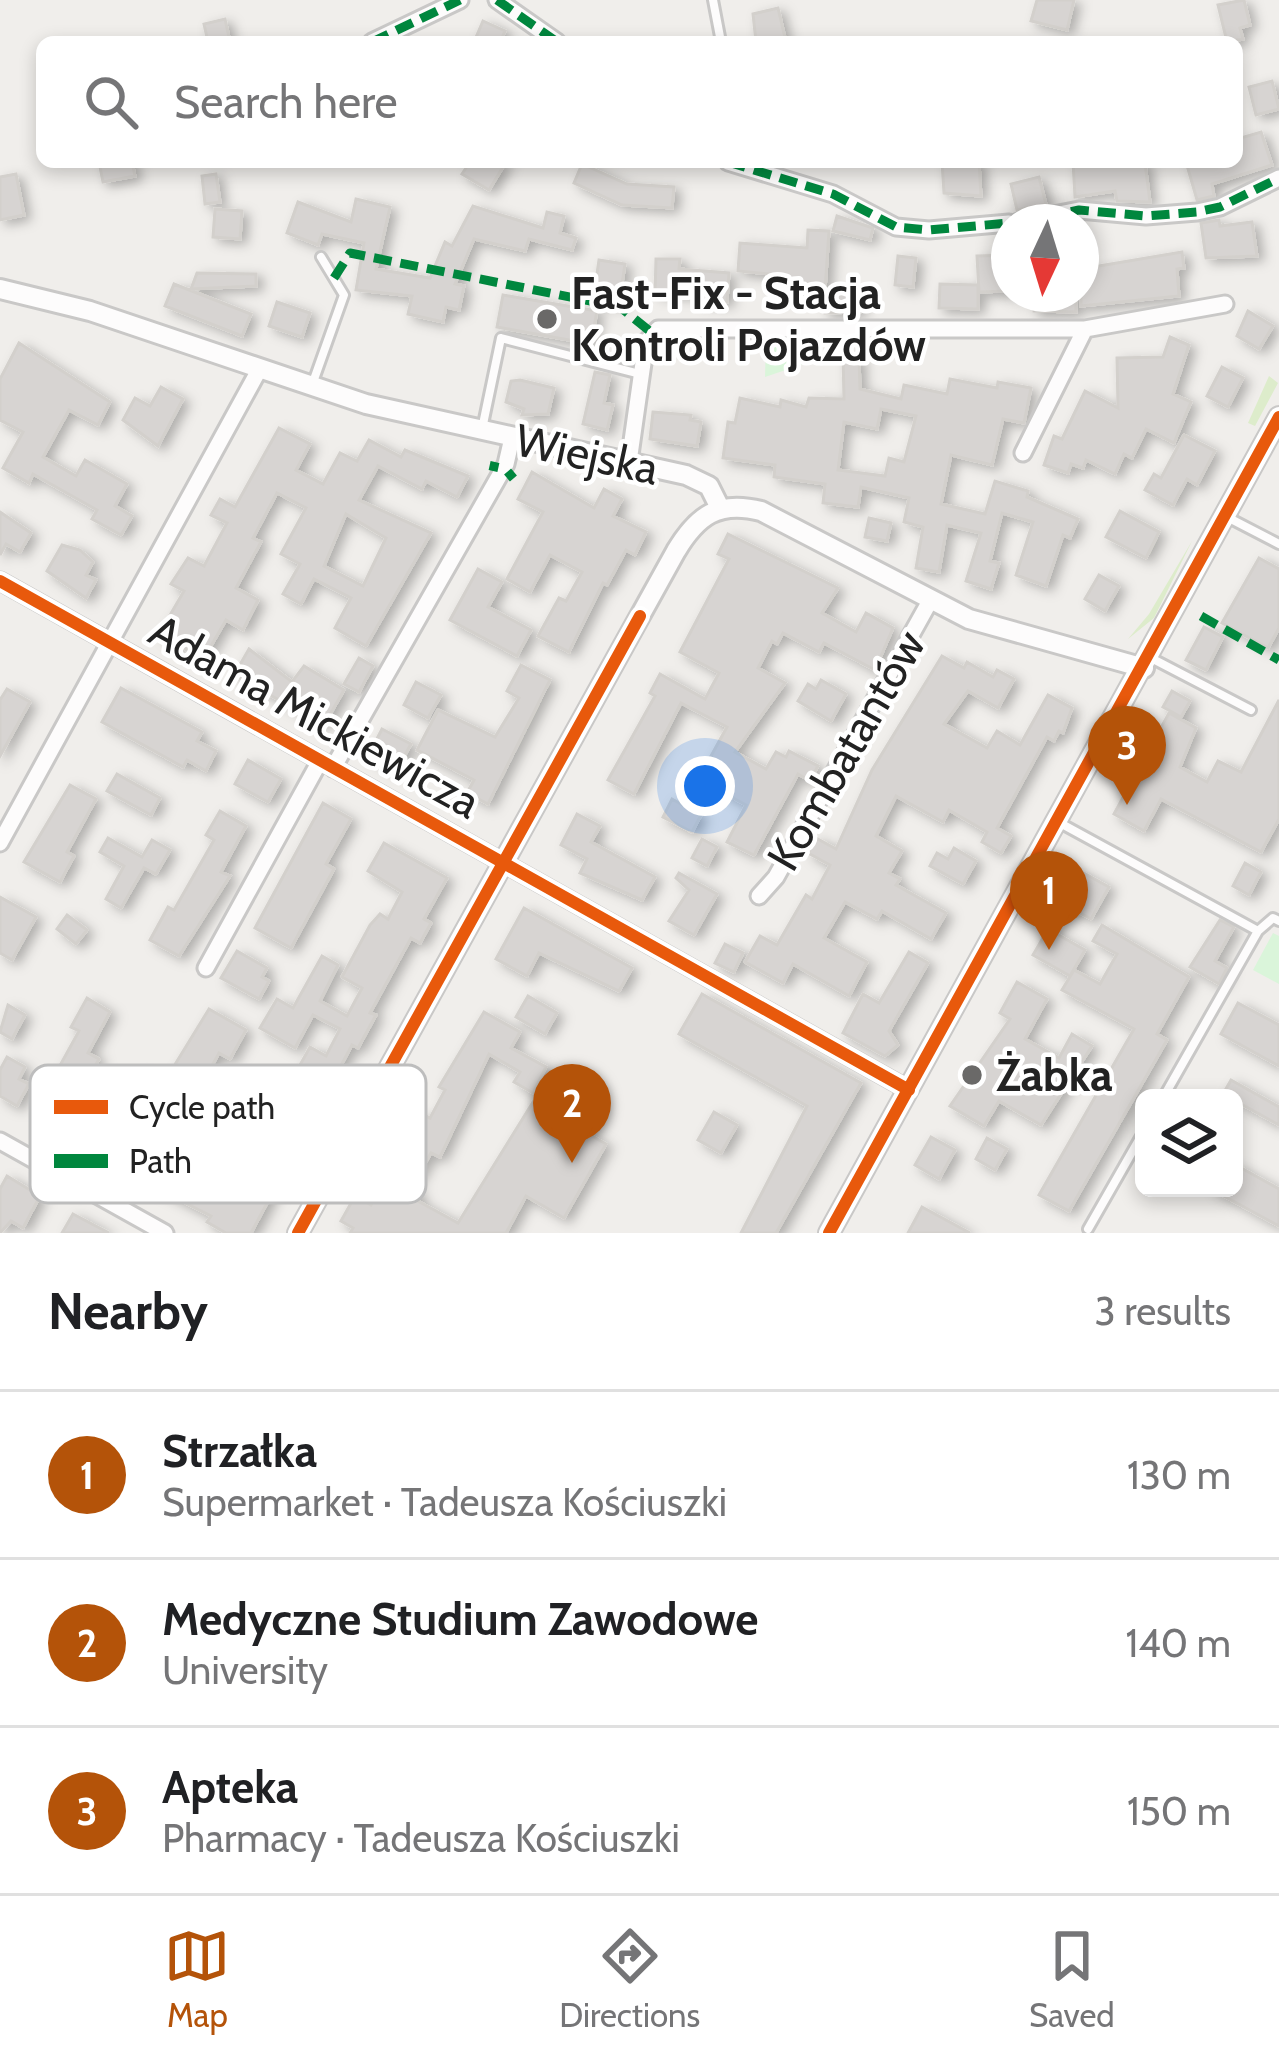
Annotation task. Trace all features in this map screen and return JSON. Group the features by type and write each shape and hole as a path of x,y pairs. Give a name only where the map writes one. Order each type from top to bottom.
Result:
{"street":[{"path":"385,36 460,0"},
{"path":"497,0 548,36"},
{"path":"754,168 833,194 896,227 991,225"},
{"path":"1099,212 1146,216 1197,212 1220,207 1279,178"},
{"name":"Wiejska","path":"0,289 67,304 311,387 704,482 720,508 761,511 930,601 1006,632 1147,663"},
{"path":"629,462 648,337 664,328 1085,329 1225,304"},
{"path":"1022,453 1085,329"},
{"path":"0,844 259,370"},
{"path":"829,1233 1279,416"},
{"path":"206,968 506,464 512,439"},
{"path":"392,1065 686,535 705,514 720,508"},
{"name":"Adama Mickiewicza","path":"0,581 909,1090"},
{"name":"Kombatantów","path":"759,896 776,878 930,601"},
{"path":"0,1141 30,1158"},
{"path":"111,1203 165,1233"},
{"path":"298,1233 315,1203"}],"lane":[{"path":"713,0 720,36"},
{"path":"311,387 344,295 321,257"},
{"path":"482,432 501,338 641,375"},
{"path":"1226,517 1279,544"},
{"path":"1147,663 1251,710"},
{"path":"1058,823 1258,931"},
{"path":"1168,1089 1258,931 1274,918 1279,921"},
{"path":"1088,1229 1135,1147"}],"green space":[{"path":"821,338 821,358 765,377 766,339"},
{"path":"1269,376 1278,383 1255,426 1248,423"},
{"path":"1192,541 1154,618 1128,639 1149,614"},
{"path":"1273,933 1279,936 1279,984 1253,970"}],"building":[{"path":"1037,0 1074,0 1067,30 1031,21"},
{"path":"1244,0 1250,25 1240,28 1242,36 1226,36 1218,5"},
{"path":"778,8 785,36 755,36 753,14"},
{"path":"225,19 229,36 207,36 204,24"},
{"path":"483,21 505,31 503,36 477,36"},
{"path":"1272,81 1279,109 1256,115 1249,87"},
{"path":"1261,132 1272,165 1212,184 1214,196 1197,200 1188,168 1243,168 1243,137"},
{"path":"100,168 133,168 135,176 103,182"},
{"path":"466,168 502,168 489,190 462,174"},
{"path":"580,168 591,168 627,184 674,187 672,208 622,205 574,183"},
{"path":"942,168 979,168 981,196 944,193"},
{"path":"1073,168 1146,168 1150,202 1117,201 1115,191 1075,197"},
{"path":"16,174 24,215 0,220 0,177"},
{"path":"216,174 220,202 205,204 202,176"},
{"path":"1039,177 1046,204 1016,204 1011,184"},
{"path":"356,199 390,207 376,269 430,278 445,242 452,246 473,206 543,228 547,212 564,216 560,233 576,238 572,250 529,239 525,251 474,239 455,284 464,286 459,310 446,307 443,322 408,314 412,296 356,290 364,243 322,234 318,245 287,233 298,202 351,222"},
{"path":"215,209 242,211 240,239 213,237"},
{"path":"837,216 873,228 870,240 833,231"},
{"path":"1219,220 1220,226 1252,222 1257,256 1206,258 1201,223"},
{"path":"808,230 829,231 825,291 769,289 770,274 738,271 740,243 807,248"},
{"path":"1182,252 1184,268 1177,269 1179,296 1099,304 1099,266"},
{"path":"898,256 916,258 913,287 895,285"},
{"path":"977,256 991,256 991,292 979,292"},
{"path":"656,259 680,259 679,269 729,273 727,302 698,300 698,294 655,293"},
{"path":"599,260 625,264 619,304 593,301"},
{"path":"197,273 256,274 256,286 191,289"},
{"path":"174,284 251,314 242,336 165,306"},
{"path":"940,284 978,285 978,309 939,308"},
{"path":"859,294 860,312 825,313 825,295"},
{"name":"Fast-Fix - Stacja Kontroli Pojazdów","path":"503,295 597,311 591,344 497,327"},
{"path":"277,302 310,313 302,337 269,326"},
{"path":"1248,311 1273,326 1259,349 1237,336"},
{"path":"1170,337 1189,345 1173,394 1191,402 1174,443 1146,429 1132,458 1124,454 1115,474 1086,460 1083,468 1071,464 1068,473 1044,465 1054,436 1062,439 1085,391 1118,408 1117,358 1163,357"},
{"path":"19,343 110,402 98,425 69,410 43,457 76,476 85,460 127,484 115,506 132,516 121,535 92,519 97,510 33,474 29,483 3,468 23,432 0,420 0,379"},
{"path":"843,356 859,356 860,389 901,399 904,385 947,394 950,379 997,388 998,382 1031,388 1024,423 1003,419 992,465 951,455 941,504 985,514 995,481 1028,491 1027,497 1078,519 1070,538 1063,535 1046,586 1016,575 1033,522 1002,513 990,561 999,563 991,589 966,581 981,533 947,525 939,572 916,568 923,527 904,522 909,498 861,487 858,507 823,503 825,484 774,477 775,465 723,458 728,422 735,423 740,398 780,407 781,400 806,407 809,398 844,399","holes":["881,409 916,416 904,462 889,458 885,476 838,470 844,422 877,429"]},
{"path":"1222,367 1243,378 1228,407 1207,396"},
{"path":"595,372 610,375 604,403 613,405 607,430 583,424"},
{"path":"511,381 554,388 548,414 522,415 524,409 506,402"},
{"path":"161,387 183,399 158,446 123,420 135,398 150,406"},
{"path":"653,412 691,415 690,420 701,422 697,446 650,439"},
{"path":"279,428 310,444 296,470 323,484 340,453 357,461 369,440 401,457 405,450 468,476 457,497 426,481 422,489 378,466 359,500 431,533 366,646 335,628 351,598 314,579 301,604 283,594 300,564 281,554 306,508 277,493 253,538 261,542 236,588 258,600 243,630 226,620 205,656 159,634 184,591 171,584 188,558 204,566 227,523 211,515 220,499 235,507","holes":["346,514 386,538 363,586 324,566"]},
{"path":"1184,435 1215,451 1197,485 1187,479 1173,505 1145,490 1154,474 1161,478"},
{"path":"532,472 594,508 604,489 622,499 613,516 646,532 635,555 626,550 607,585 603,583 569,652 538,636 559,598 566,601 582,572 550,555 530,592 507,579 543,512 518,499"},
{"path":"1120,511 1159,532 1146,558 1106,537"},
{"path":"0,512 31,533 20,552 6,544 0,555"},
{"path":"869,518 891,523 887,541 865,537"},
{"path":"728,534 838,588 822,613 856,632 866,613 893,628 875,670 824,643 819,652 783,633 777,644 772,641 758,668 785,683 735,752 766,769 776,752 786,757 789,751 818,766 810,781 798,774 754,855 727,842 746,805 704,782 711,768 706,765 727,727 681,703 634,794 608,780 655,696 650,693 660,674 705,699 719,673 680,652 729,559 718,554"},
{"path":"62,545 80,550 93,562 86,575 96,580 86,598 47,571"},
{"path":"1259,558 1279,569 1279,628 1268,648 1222,623"},
{"path":"478,569 502,582 488,607 531,630 517,656 450,620"},
{"path":"1099,575 1119,586 1105,611 1085,599"},
{"path":"1204,627 1223,637 1206,670 1186,660"},
{"path":"249,649 292,682 304,666 344,690 324,725 234,675"},
{"path":"942,656 964,668 967,662 993,677 997,670 1014,679 998,708 968,691 944,724 987,748 997,731 1020,745 1048,695 1072,708 1063,733 1059,731 1054,741 1047,737 997,828 1011,836 1001,853 982,842 987,832 949,810 943,822 896,796 876,836 902,851 889,873 900,879 896,885 946,913 931,939 882,911 877,919 845,902 824,938 867,962 849,996 793,964 783,983 745,962 760,936 777,945 806,895 812,899 830,865 808,853 816,838 836,849 872,770"},
{"path":"359,658 373,666 359,692 344,684"},
{"path":"521,665 550,680 488,804 467,793 474,780 417,750 438,710 495,737 519,698 507,691"},
{"path":"821,680 846,694 831,721 798,701 808,684 816,689"},
{"path":"416,682 441,695 428,718 404,705"},
{"path":"121,688 202,732 197,741 216,751 206,771 187,760 183,767 102,722"},
{"path":"7,689 30,702 0,756 0,700"},
{"path":"1172,691 1190,701 1181,717 1163,707"},
{"path":"1279,700 1279,819 1261,852 1161,799 1144,831 1114,814 1169,713 1196,728 1180,767 1207,782 1218,761 1241,772"},
{"path":"382,729 411,744 396,771 368,756"},
{"path":"248,760 281,779 268,802 235,784"},
{"path":"117,774 160,798 151,815 107,791"},
{"path":"70,785 96,799 67,852 74,856 60,882 24,862"},
{"path":"672,799 701,815 692,832 663,817"},
{"path":"323,803 351,819 326,864 334,869 291,948 255,928"},
{"path":"220,811 246,826 221,872 230,876 179,956 150,940 168,907 174,910 214,840 206,835"},
{"path":"577,814 600,826 591,842 655,877 642,900 580,873 587,859 561,845"},
{"path":"108,838 142,857 152,840 170,850 156,874 144,868 121,908 106,899 124,866 100,852"},
{"path":"702,839 717,847 707,866 692,858"},
{"path":"384,843 447,878 424,919 431,923 420,943 411,938 370,1013 376,1015 358,1048 352,1045 341,1065 300,1065 310,1047 326,1056 340,1029 313,1015 295,1048 260,1028 277,999 293,1008 322,956 338,965 320,1001 347,1016 362,988 342,977 370,925 380,914 388,919 402,892 368,871"},
{"path":"954,848 976,861 963,884 930,866 937,853 948,859"},
{"path":"1245,863 1261,872 1249,895 1233,886"},
{"path":"1080,871 1109,887 1091,919 1062,903"},
{"path":"679,873 717,894 694,935 669,921 689,890 676,878"},
{"path":"0,897 36,917 12,960 0,953"},
{"path":"524,908 632,968 619,991 539,953 527,976 496,959"},
{"path":"67,915 87,930 76,944 57,929"},
{"path":"1220,920 1234,927 1215,961 1227,968 1219,984 1190,967"},
{"path":"1102,925 1189,977 1157,1034 1167,1040 1069,1211 1039,1195 1134,1029 1062,990 1074,970 1100,984 1117,954 1093,941"},
{"path":"1048,929 1085,950 1070,976 1033,955"},
{"path":"725,944 743,953 734,972 715,963"},
{"path":"237,951 267,968 262,977 269,981 259,999 221,978"},
{"path":"909,952 928,963 889,1031 898,1045 885,1056 843,1033 863,994 879,1003"},
{"path":"1017,982 1047,999 1025,1039 1059,1058 1072,1034 1092,1046 1041,1125 999,1101 984,1126 950,1106 1010,1019 1000,1013"},
{"path":"702,994 861,1083 776,1233 741,1233 807,1106 679,1034"},
{"path":"528,996 557,1013 545,1034 516,1017"},
{"path":"87,998 110,1012 88,1053 99,1059 96,1065 60,1065 79,1031 71,1027"},
{"path":"1238,1003 1279,1025 1279,1066 1221,1034"},
{"path":"8,1005 25,1015 12,1039 0,1032"},
{"path":"209,1009 246,1030 230,1059 219,1053 212,1065 175,1065"},
{"path":"484,1012 520,1032 511,1048 546,1067 533,1093 514,1082 520,1072 489,1054 440,1157 431,1153 426,1162 426,1116 430,1118 445,1090 439,1087"},
{"path":"7,1057 25,1067 19,1079 29,1084 17,1106 0,1096 0,1070"},
{"path":"1231,1080 1279,1107 1279,1125 1243,1105 1243,1089 1226,1089"},
{"path":"533,1102 606,1144 564,1218 526,1196 506,1233 350,1233 353,1228 341,1221 351,1203 421,1203 458,1223"},
{"path":"714,1112 737,1125 721,1153 698,1140"},
{"path":"931,1137 955,1150 939,1179 915,1165"},
{"path":"987,1138 1007,1149 995,1170 976,1159"},
{"path":"1243,1169 1279,1189 1279,1226 1226,1197 1243,1197"},
{"path":"7,1176 30,1190 30,1203 36,1203 23,1228 11,1221 0,1233 0,1189"},
{"path":"185,1203 267,1203 251,1233 226,1233 207,1222 211,1216"},
{"path":"922,1207 970,1233 908,1233"},
{"path":"73,1214 109,1233 62,1233"}],"marked path":[{"path":"385,36 460,0"},
{"path":"497,0 548,36"},
{"path":"748,168 833,194 896,227 929,230 991,225"},
{"path":"1099,212 1146,216 1197,212 1220,207 1279,178"},
{"path":"334,278 350,253 620,307 652,333"},
{"path":"493,471 495,462"},
{"path":"507,478 514,472"},
{"path":"1201,616 1279,660"}],"cycle path":[{"path":"829,1233 1279,417"},
{"path":"0,581 909,1090"},
{"path":"391,1065 640,616"},
{"path":"298,1233 315,1203"}],"place":[{"name":"Fast-Fix - Stacja Kontroli Pojazdów","path":"547,319"},
{"name":"Apteka","path":"1127,805"},
{"name":"Strzałka","path":"1049,950"},
{"name":"Żabka","path":"972,1075"},
{"name":"Medyczne Studium Zawodowe","path":"572,1163"}]}
